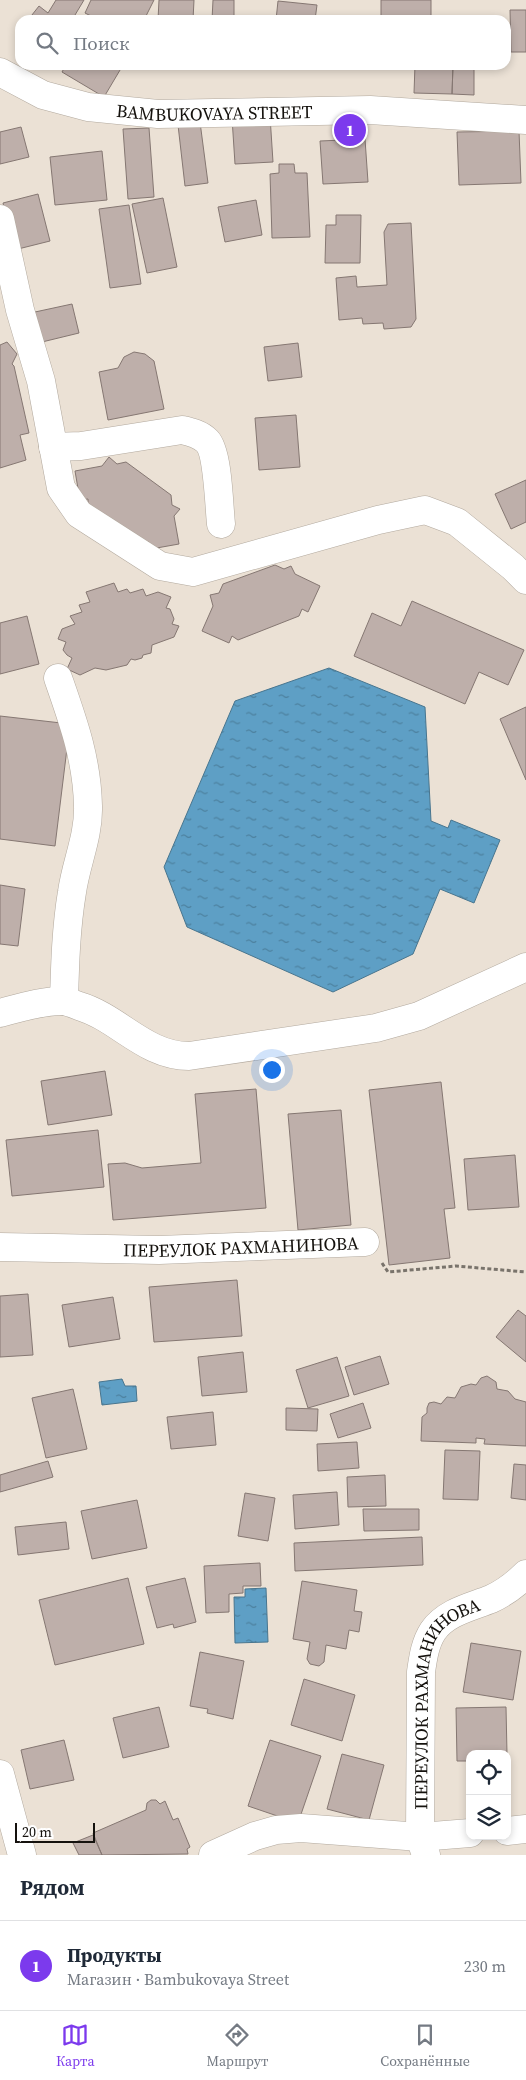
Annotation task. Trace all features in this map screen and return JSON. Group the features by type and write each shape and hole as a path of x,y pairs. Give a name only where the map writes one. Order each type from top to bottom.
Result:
{"street":[{"name":"BAMBUKOVAYA STREET","path":"0,72 43,95 88,107 158,114 370,110 526,120"},
{"path":"0,219 10,312 41,382 61,488 79,514 160,566 193,572 378,520 425,510 457,522 513,567 526,580"},
{"path":"53,447 81,446 182,430 194,432 207,441 213,451 221,524"},
{"path":"58,678 80,742 88,808 85,840 72,889 67,920 64,1001"},
{"path":"0,1013 26,1006 64,1001 87,1008 160,1052 175,1056 189,1056 376,1028 419,1016 526,967"},
{"name":"ПЕРЕУЛОК РАХМАНИНОВА","path":"0,1247 159,1250 365,1242"},
{"name":"ПЕРЕУЛОК РАХМАНИНОВА","path":"423,1846 421,1672 426,1646 434,1630 456,1612 492,1598 516,1584 526,1574"},
{"path":"0,1774 22,1855"},
{"name":"ПЕРЕУЛОК РАХМАНИНОВА","path":"213,1855 255,1836 276,1830 301,1828 423,1846 466,1834"},
{"path":"511,1831 526,1829"}],"path":[{"name":"ПЕРЕУЛОК РАХМАНИНОВА","path":"365,1242 388,1272 456,1266 526,1272"}],"water":[{"path":"329,668 425,707 431,821 448,828 451,820 500,840 474,903 440,889 413,954 333,992 187,927 164,867 235,701"},
{"path":"122,1379 125,1386 136,1386 137,1401 102,1405 99,1382"},
{"path":"266,1588 268,1642 235,1643 234,1597 245,1597 245,1589"}],"building":[{"path":"56,0 84,0 75,15 32,15 39,6 48,13"},
{"path":"91,0 154,0 146,15 89,15 85,13"},
{"path":"159,0 194,0 193,15 158,15"},
{"path":"213,0 234,0 234,15 212,15"},
{"path":"381,0 431,0 431,15 381,15"},
{"path":"278,1 317,5 316,15 277,15"},
{"path":"510,10 526,10 526,52 511,52"},
{"path":"63,70 120,70 104,97 62,72"},
{"path":"415,70 453,70 452,94 414,93"},
{"path":"453,70 474,70 474,95 452,94"},
{"path":"270,116 273,162 235,164 232,118"},
{"path":"364,120 365,139 337,140 336,122"},
{"path":"200,122 208,183 185,186 178,125"},
{"path":"21,127 29,157 0,164 0,132"},
{"path":"149,128 154,197 128,199 123,129"},
{"path":"519,131 521,183 459,185 457,132"},
{"path":"365,139 368,182 323,184 320,141"},
{"path":"102,151 107,200 55,205 50,157"},
{"path":"279,164 294,164 295,173 307,173 310,237 272,238 270,174 279,173"},
{"path":"38,194 50,241 14,250 3,203"},
{"path":"163,198 177,267 147,273 132,204"},
{"path":"256,200 262,235 225,242 218,207"},
{"path":"129,205 141,284 110,288 99,209"},
{"path":"336,215 361,215 360,263 325,263 326,225 336,225"},
{"path":"411,223 416,319 411,327 384,329 383,323 363,324 362,318 339,320 336,278 356,276 357,287 387,285 384,232 388,224"},
{"path":"72,304 79,333 42,342 35,312"},
{"path":"7,342 17,354 12,364 29,433 20,435 26,460 0,468 0,345"},
{"path":"298,343 302,377 268,381 264,347"},
{"path":"134,352 145,354 154,361 164,409 108,420 99,372 118,368 124,357"},
{"path":"296,415 300,467 259,470 255,418"},
{"path":"109,457 117,464 126,462 171,495 172,505 180,509 174,516 179,544 151,549 149,542 142,543 88,506 88,499 80,500 75,471 102,466"},
{"path":"526,480 526,522 511,529 495,494"},
{"path":"275,565 284,569 291,566 295,574 320,586 308,612 302,609 299,616 238,640 232,636 229,643 202,631 213,606 210,595 219,593 223,584"},
{"path":"114,583 118,592 127,589 130,593 143,589 146,596 158,592 171,597 166,608 170,609 174,619 172,624 179,626 174,637 152,645 151,653 143,655 142,658 131,659 127,665 106,670 95,668 80,675 67,669 72,658 63,650 66,642 58,639 62,629 75,624 70,616 82,612 79,605 90,602 86,592"},
{"path":"412,601 524,650 508,685 479,672 465,704 354,656 372,613 401,626"},
{"path":"27,616 39,664 0,674 0,623"},
{"path":"526,707 526,780 500,719"},
{"path":"0,716 70,724 55,846 0,839"},
{"path":"0,885 25,889 18,946 0,944"},
{"path":"105,1071 112,1115 48,1125 41,1081"},
{"path":"441,1082 455,1208 444,1209 450,1258 389,1265 369,1090"},
{"path":"256,1089 266,1208 113,1220 108,1164 125,1163 142,1168 201,1163 195,1094"},
{"path":"341,1110 351,1225 298,1230 288,1114"},
{"path":"98,1130 104,1187 12,1196 6,1140"},
{"path":"515,1155 519,1207 468,1210 464,1159"},
{"path":"237,1280 242,1336 154,1342 149,1287"},
{"path":"28,1294 33,1355 0,1357 0,1296"},
{"path":"113,1297 120,1339 69,1347 62,1305"},
{"path":"518,1310 526,1316 526,1362 496,1337"},
{"path":"243,1352 247,1392 202,1396 198,1357"},
{"path":"380,1356 389,1384 354,1395 345,1367"},
{"path":"337,1357 349,1396 308,1408 296,1370"},
{"path":"487,1376 496,1382 497,1389 508,1391 515,1399 526,1402 526,1446 484,1444 485,1439 476,1438 476,1443 421,1441 422,1417 427,1413 429,1403 441,1404 447,1397 455,1398 461,1387 471,1384 476,1385 481,1378"},
{"path":"73,1389 87,1449 46,1458 32,1398"},
{"path":"363,1403 371,1428 338,1438 330,1414"},
{"path":"286,1408 318,1409 317,1431 286,1430"},
{"path":"213,1412 216,1445 171,1449 167,1417"},
{"path":"357,1442 359,1468 318,1471 317,1444"},
{"path":"445,1450 480,1451 478,1500 443,1499"},
{"path":"48,1461 53,1477 0,1492 0,1475"},
{"path":"514,1464 526,1465 526,1500 511,1498"},
{"path":"385,1475 386,1506 348,1507 347,1477"},
{"path":"337,1492 339,1525 295,1529 293,1495"},
{"path":"245,1493 275,1498 268,1541 238,1536"},
{"path":"137,1500 147,1548 92,1559 81,1511"},
{"path":"363,1509 419,1509 419,1530 364,1531"},
{"path":"66,1522 69,1549 18,1555 15,1527"},
{"path":"422,1537 423,1565 295,1571 294,1543"},
{"path":"260,1563 261,1586 243,1586 243,1593 229,1594 229,1612 206,1613 204,1566"},
{"path":"128,1578 144,1644 55,1665 39,1600"},
{"path":"185,1578 196,1622 174,1628 173,1624 157,1628 146,1587"},
{"path":"302,1581 357,1590 354,1611 362,1612 359,1632 349,1630 346,1649 326,1645 324,1662 319,1666 310,1664 307,1659 310,1642 293,1639"},
{"path":"471,1643 521,1651 513,1700 463,1692"},
{"path":"200,1652 244,1661 233,1719 207,1713 208,1709 190,1706"},
{"path":"304,1679 355,1695 342,1741 291,1725"},
{"path":"159,1707 169,1747 123,1758 113,1718"},
{"path":"506,1707 507,1750 466,1750 466,1761 457,1761 456,1708"},
{"path":"64,1740 74,1780 30,1789 21,1750"},
{"path":"270,1740 321,1756 298,1823 248,1806"},
{"path":"342,1754 384,1765 369,1820 327,1809"},
{"path":"151,1800 156,1800 160,1804 165,1801 173,1820 178,1818 190,1847 187,1849 188,1854 102,1855 93,1833 146,1810 147,1803"},
{"path":"93,1835 102,1855 79,1855 73,1843"}],"place":[{"name":"Продукты","path":"350,130"}]}
